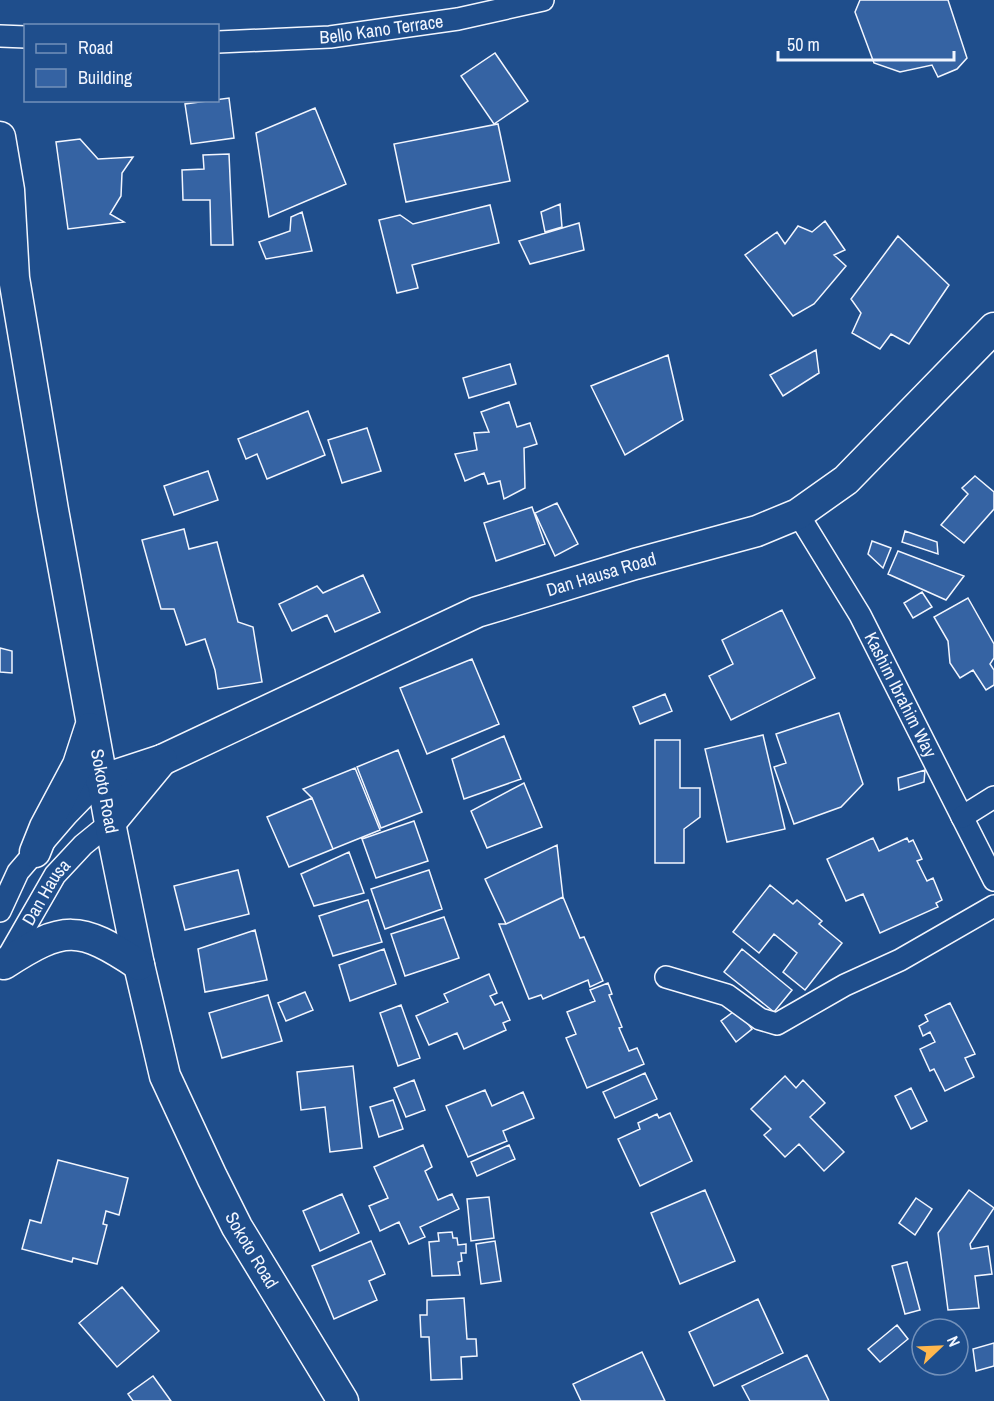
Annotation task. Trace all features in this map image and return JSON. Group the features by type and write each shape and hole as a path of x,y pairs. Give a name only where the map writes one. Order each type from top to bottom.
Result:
{"street":[{"name":"Bello Kano Terrace","path":"219,42 330,37 458,19 543,0"},
{"path":"0,36 24,37"},
{"name":"Sokoto Road","path":"0,137 7,267 101,780 139,965 165,1076 237,1227 343,1401"},
{"name":"Dan Hausa Road","path":"101,780 162,760 477,612 635,564 758,531 798,514 846,480 994,328"},
{"name":"Kashim Ibrahim Way","path":"798,514 860,615 994,880"},
{"path":"35,852 45,827 78,765 91,725"},
{"path":"110,823 162,760"},
{"name":"Dan Hausa","path":"0,911 18,872 101,780"},
{"path":"962,817 994,797"},
{"name":"Dan Hausa","path":"2,969 55,875 83,845 110,823"},
{"path":"666,977 727,995 760,1019 777,1024 845,985 900,960 994,906"},
{"path":"2,969 29,948 57,936 81,934 105,942 139,965"}],"building":[{"path":"860,0 948,0 967,58 957,69 938,77 932,65 900,72 874,63 855,12"},
{"path":"495,53 528,101 494,124 461,76"},
{"path":"229,98 234,138 191,144 185,104 219,102 219,99"},
{"path":"315,108 346,184 269,217 256,133"},
{"path":"498,124 510,181 406,202 394,144"},
{"path":"80,139 98,159 133,157 122,173 121,196 110,214 124,222 68,229 56,142"},
{"path":"229,154 233,245 211,245 210,200 183,200 182,170 204,169 203,155"},
{"path":"560,204 562,227 545,232 541,212"},
{"path":"490,205 499,243 412,265 418,288 397,293 379,220 400,215 413,224"},
{"path":"302,212 312,251 266,259 259,242 290,231 291,217"},
{"path":"825,221 845,250 834,255 846,266 814,304 793,316 745,255 777,232 785,244 798,226 812,232"},
{"path":"579,223 584,250 530,264 519,241"},
{"path":"898,236 949,285 909,344 891,334 880,349 852,333 861,313 851,299"},
{"path":"816,350 819,373 783,396 770,375"},
{"path":"668,355 683,420 625,455 591,386"},
{"path":"510,364 516,384 469,398 463,378"},
{"path":"509,402 517,427 530,423 537,444 524,448 525,488 504,499 500,481 488,484 484,473 465,481 455,454 477,450 474,433 489,432 481,412"},
{"path":"308,411 325,455 267,479 257,454 246,459 238,439"},
{"path":"367,428 381,471 342,483 328,440"},
{"path":"208,471 218,500 174,515 164,486"},
{"path":"975,476 994,492 994,509 964,543 941,525 968,494 962,488"},
{"path":"557,503 578,544 555,556 535,513"},
{"path":"532,507 545,544 496,561 484,523"},
{"path":"184,529 189,549 217,542 238,622 253,627 262,682 218,689 215,670 205,639 186,645 174,609 161,609 142,540"},
{"path":"905,531 937,542 938,554 902,542"},
{"path":"872,541 891,548 883,568 868,554"},
{"path":"898,551 964,576 946,600 888,574"},
{"path":"363,575 380,612 335,632 327,615 292,631 279,604 317,586 323,593"},
{"path":"922,592 932,607 913,618 904,603"},
{"path":"968,598 994,644 994,658 990,664 994,670 994,685 986,690 973,670 960,678 950,663 948,641 934,617"},
{"path":"782,610 815,678 731,720 709,676 733,664 722,640"},
{"path":"0,648 12,651 12,673 0,672"},
{"path":"472,659 499,724 427,754 400,688"},
{"path":"665,694 672,711 640,724 633,707"},
{"path":"839,713 863,784 841,807 794,824 774,767 786,763 776,734"},
{"path":"763,735 785,829 727,842 705,749"},
{"path":"504,736 521,779 464,799 452,759"},
{"path":"655,740 680,740 680,788 700,788 700,817 684,829 684,863 655,863"},
{"path":"398,750 422,812 381,828 357,767"},
{"path":"355,768 380,830 333,849 312,798 303,789"},
{"path":"925,770 924,782 899,790 898,778"},
{"path":"524,783 542,827 487,848 471,811"},
{"path":"312,798 333,849 289,867 267,817"},
{"path":"414,821 428,861 376,878 362,839"},
{"path":"873,838 879,851 907,838 909,842 913,840 922,859 917,861 927,881 933,878 942,900 936,903 938,907 880,933 863,894 846,901 827,859"},
{"path":"557,845 563,897 506,924 485,879"},
{"path":"349,852 364,893 314,906 301,874"},
{"path":"238,870 249,914 185,930 174,886"},
{"path":"429,870 442,909 385,929 371,889"},
{"path":"770,885 793,904 797,900 822,921 819,924 842,943 805,990 783,972 797,953 774,934 759,953 733,932"},
{"path":"563,897 580,938 584,937 603,981 590,987 588,980 543,999 541,995 529,999 499,924 506,924"},
{"path":"368,900 382,942 333,956 319,916"},
{"path":"444,917 459,958 405,976 391,934"},
{"path":"255,930 267,980 205,992 198,949"},
{"path":"384,949 396,984 350,1001 339,965"},
{"path":"742,949 792,990 774,1012 724,972"},
{"path":"489,974 497,993 490,996 495,1005 502,1002 510,1020 503,1023 506,1030 464,1049 457,1033 429,1045 416,1016 448,1002 444,994"},
{"path":"608,983 612,994 609,995 622,1027 619,1028 629,1051 637,1048 644,1064 587,1088 566,1038 576,1034 567,1012 595,1001 590,990"},
{"path":"305,992 313,1010 286,1021 278,1003"},
{"path":"268,995 282,1041 222,1058 209,1013"},
{"path":"950,1003 975,1054 965,1058 974,1077 945,1091 934,1069 930,1071 920,1049 935,1042 930,1032 923,1036 919,1026 928,1021 925,1015"},
{"path":"401,1005 420,1058 398,1066 380,1013"},
{"path":"737,1009 752,1029 736,1042 721,1021"},
{"path":"353,1066 362,1148 330,1152 325,1107 301,1110 297,1072"},
{"path":"645,1073 657,1099 615,1118 603,1092"},
{"path":"785,1076 796,1088 803,1080 825,1103 810,1117 844,1152 824,1171 799,1144 785,1157 764,1135 771,1129 751,1109"},
{"path":"414,1080 425,1110 406,1117 394,1088"},
{"path":"911,1088 927,1121 911,1129 895,1096"},
{"path":"485,1090 492,1106 523,1092 534,1118 503,1131 507,1141 468,1157 446,1106"},
{"path":"393,1100 403,1129 379,1137 370,1107"},
{"path":"670,1113 692,1161 640,1186 618,1139 640,1129 638,1123 657,1114 659,1118"},
{"path":"423,1145 432,1167 425,1171 438,1200 452,1194 459,1209 420,1227 425,1237 409,1244 399,1222 380,1231 369,1206 388,1198 374,1167"},
{"path":"509,1145 515,1159 477,1176 471,1162"},
{"path":"58,1160 128,1178 119,1215 106,1211 103,1224 107,1225 97,1264 73,1258 72,1262 22,1249 30,1220 41,1223"},
{"path":"705,1190 735,1261 680,1284 651,1213"},
{"path":"969,1190 994,1208 970,1244 971,1249 988,1246 992,1274 975,1276 979,1308 948,1310 938,1233"},
{"path":"342,1194 359,1233 320,1251 303,1211"},
{"path":"489,1197 494,1238 471,1241 467,1199"},
{"path":"916,1198 932,1209 915,1235 899,1223"},
{"path":"452,1232 453,1238 457,1238 458,1245 466,1244 466,1253 461,1253 462,1261 458,1262 460,1275 432,1276 429,1242 439,1241 438,1233"},
{"path":"371,1241 385,1274 369,1281 377,1300 334,1319 312,1266"},
{"path":"495,1241 501,1281 481,1284 476,1244"},
{"path":"907,1262 920,1310 905,1314 892,1266"},
{"path":"122,1287 159,1331 117,1367 79,1323"},
{"path":"464,1298 467,1339 476,1339 477,1356 461,1357 462,1379 431,1380 429,1337 421,1337 420,1315 427,1315 427,1300"},
{"path":"758,1299 783,1353 714,1386 689,1332"},
{"path":"897,1325 908,1339 880,1362 868,1349"},
{"path":"994,1343 994,1366 976,1371 973,1349"},
{"path":"642,1352 665,1401 581,1401 573,1384"},
{"path":"807,1355 829,1401 750,1401 742,1386"},
{"path":"153,1376 171,1401 133,1401 128,1394"}]}
